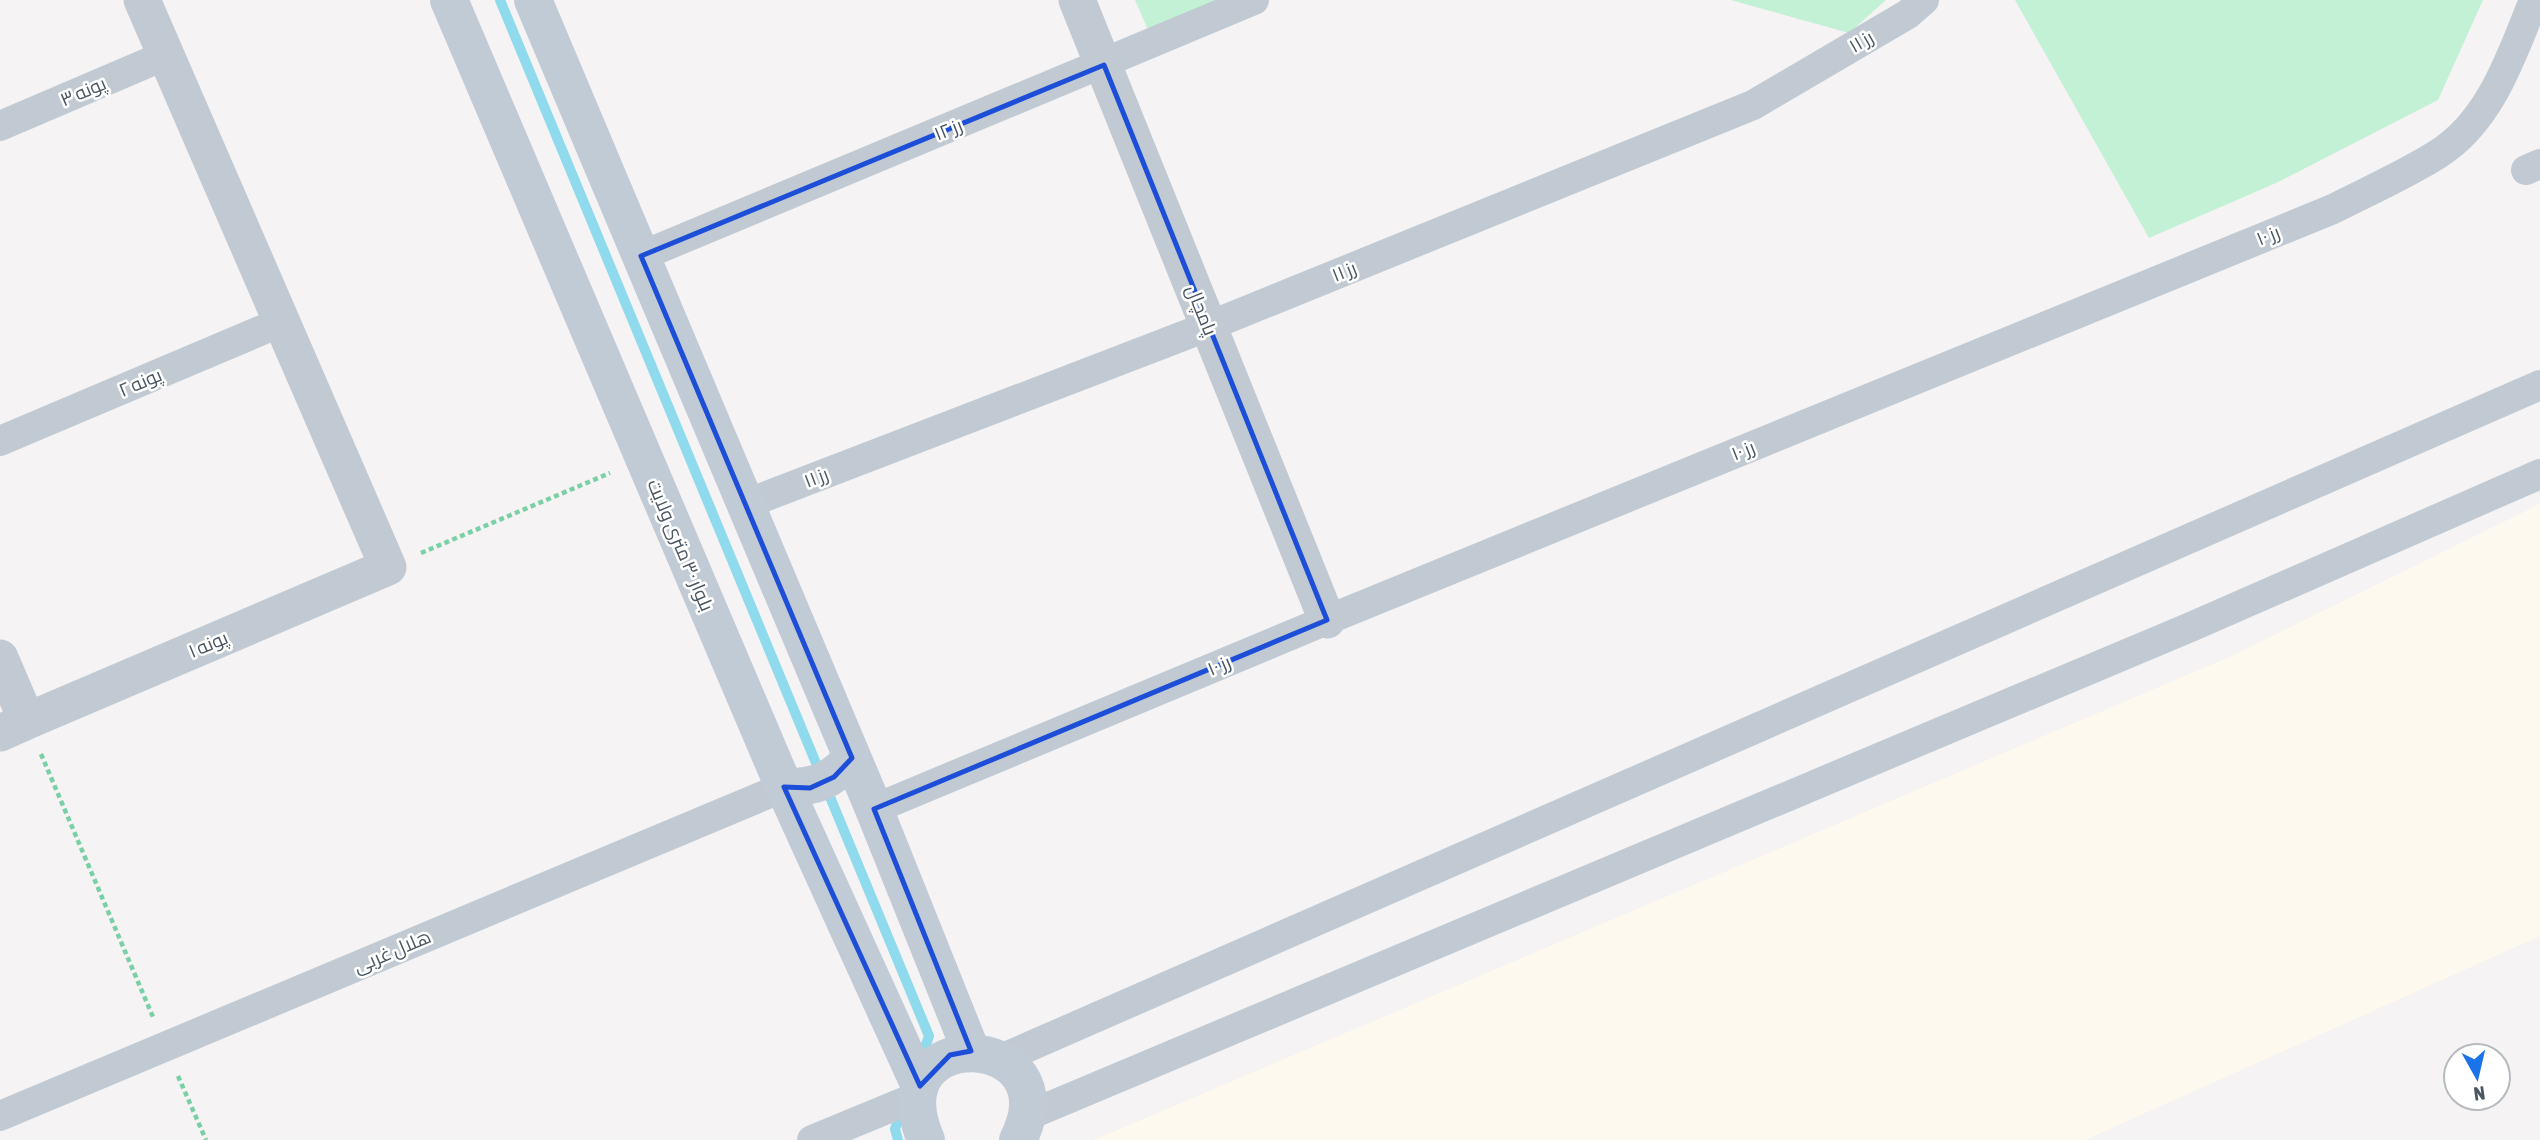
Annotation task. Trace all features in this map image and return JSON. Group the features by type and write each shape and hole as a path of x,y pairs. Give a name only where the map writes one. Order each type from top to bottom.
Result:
{"main road":[{"name":"بلوار ۳۰ متری ولایت","path":"449,0 784,787 918,1092 916,1118 926,1140"},
{"path":"533,0 874,809 986,1055 1023,1083 1022,1128"},
{"path":"784,787 810,788 834,777 852,758"},
{"path":"918,1092 932,1068 950,1055 986,1055"}],"street":[{"path":"142,0 388,567"},
{"name":"پامچال","path":"1077,0 1327,620"},
{"name":"رز ۱۲","path":"641,256 1104,65 1254,0"},
{"name":"رز ۱۱","path":"746,504 1209,326 1753,105 1908,14 1924,0"},
{"name":"رز ۱۰","path":"874,809 1327,620 2333,209 2440,153 2472,123 2504,75 2533,0"},
{"name":"پونه ۳","path":"0,126 166,55"},
{"name":"پونه ۲","path":"0,441 281,322"},
{"path":"986,1055 2540,385"},
{"path":"1022,1128 2540,474"},
{"name":"پونه ۱","path":"13,727 388,567"},
{"path":"0,658 13,727"},
{"name":"هلال غربی","path":"0,1116 784,787"},
{"path":"812,1140 918,1092"}],"path":[{"path":"388,567 644,459"},
{"path":"13,727 165,1046 206,1140"}],"highlighted area":[{"path":"1104,65 1327,620 874,809 971,1051 950,1055 920,1086 784,787 810,788 834,777 852,758 641,256"}],"shaded area":[{"path":"2540,504 2540,936 2085,1140 1094,1140 2234,655"}],"green space":[{"path":"1135,0 1221,0 1149,32"},
{"path":"1731,0 1886,0 1849,33"},
{"path":"2015,0 2483,0 2438,100 2276,183 2149,238"}],"waterway":[{"path":"500,0 929,1036 920,1062"},
{"path":"898,1140 895,1129 902,1109"}]}
